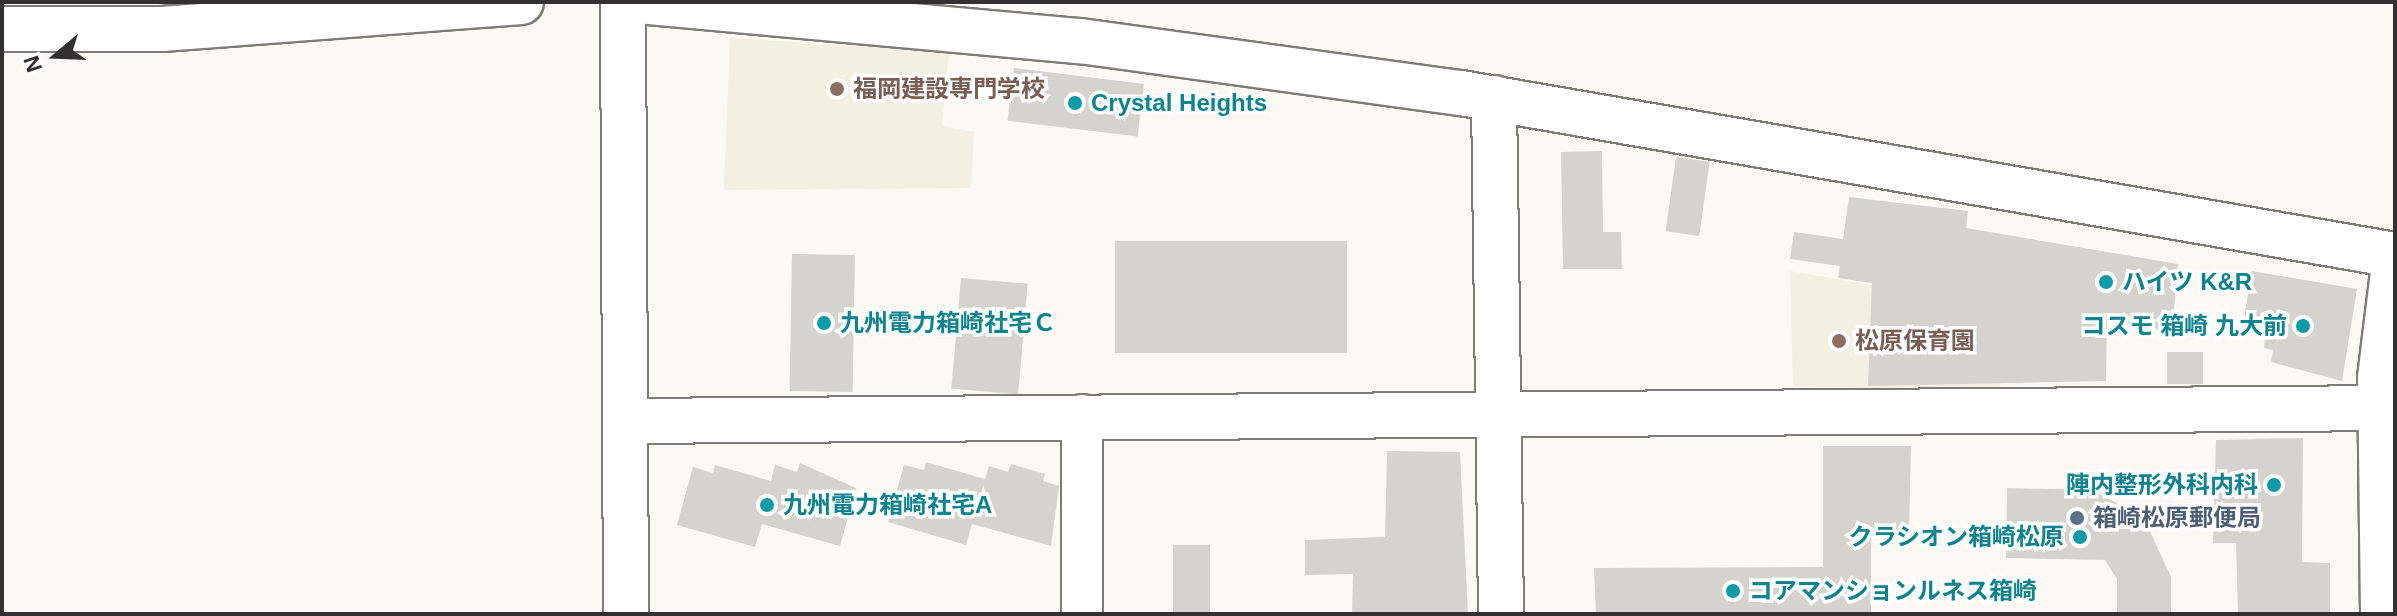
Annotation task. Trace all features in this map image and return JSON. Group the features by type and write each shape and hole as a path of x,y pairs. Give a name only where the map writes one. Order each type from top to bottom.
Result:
{"street":[{"path":"2,29 162,29 521,2"},
{"path":"623,2 626,614"},
{"path":"649,2 1080,41 1494,98 2395,256 2380,408 2383,614"},
{"path":"1494,98 1501,614"},
{"path":"625,421 1082,415 2380,408"},
{"path":"1082,415 1082,614"}],"shaded area":[{"name":"福岡建設専門学校","path":"730,38 949,52 942,126 974,132 971,188 724,190"},
{"path":"1790,271 2003,308 2000,392 1793,386"}],"building":[{"name":"Crystal Heights","path":"1014,68 1144,84 1138,137 1008,121"},
{"path":"1602,151 1603,232 1621,232 1622,269 1563,269 1561,152"},
{"path":"1676,157 1710,162 1699,236 1666,231"},
{"path":"1849,197 1968,211 1966,228 2178,264 2172,333 2107,318 2106,381 1868,386 1872,283 1838,278 1840,266 1790,259 1794,232 1843,239"},
{"path":"1115,241 1347,241 1347,353 1115,353"},
{"name":"九州電力箱崎社宅Ｃ","path":"792,254 855,255 853,392 790,391"},
{"name":"コスモ 箱崎 九大前","path":"2252,271 2357,289 2342,381 2271,362 2273,350 2264,348 2266,328 2243,324"},
{"path":"961,278 1028,284 1018,394 951,389"},
{"path":"2167,352 2203,352 2203,384 2167,384"},
{"path":"2303,438 2302,562 2330,563 2330,614 2238,614 2236,543 2213,543 2216,440"},
{"path":"1823,446 1911,446 1909,530 1871,529 1871,614 1596,614 1594,568 1823,567"},
{"path":"1387,451 1460,452 1468,614 1352,614 1353,574 1305,575 1305,540 1385,537"},
{"path":"926,462 985,479 989,466 1008,472 1011,464 1045,474 1043,481 1059,486 1051,546 972,524 966,545 888,522 904,465 924,470"},
{"name":"九州電力箱崎社宅A","path":"800,463 856,488 840,546 762,524 755,547 677,525 693,467 713,473 715,465 771,481 775,465 797,472"},
{"name":"クラシオン箱崎松原","path":"2007,488 2091,490 2143,516 2171,577 2171,614 2117,614 2117,579 2105,560 2006,558"},
{"path":"1173,545 1210,545 1210,614 1173,614"}],"place":[{"name":"福岡建設専門学校","path":"837,89"},
{"name":"Crystal Heights","path":"1075,103"},
{"name":"ハイツ K&R","path":"2106,282"},
{"name":"九州電力箱崎社宅Ｃ","path":"824,323"},
{"name":"コスモ 箱崎 九大前","path":"2303,326"},
{"name":"松原保育園","path":"1839,341"},
{"name":"陣内整形外科内科","path":"2274,485"},
{"name":"九州電力箱崎社宅A","path":"767,505"},
{"name":"箱崎松原郵便局","path":"2077,518"},
{"name":"クラシオン箱崎松原","path":"2080,537"},
{"name":"コアマンションルネス箱崎","path":"1733,591"}]}
